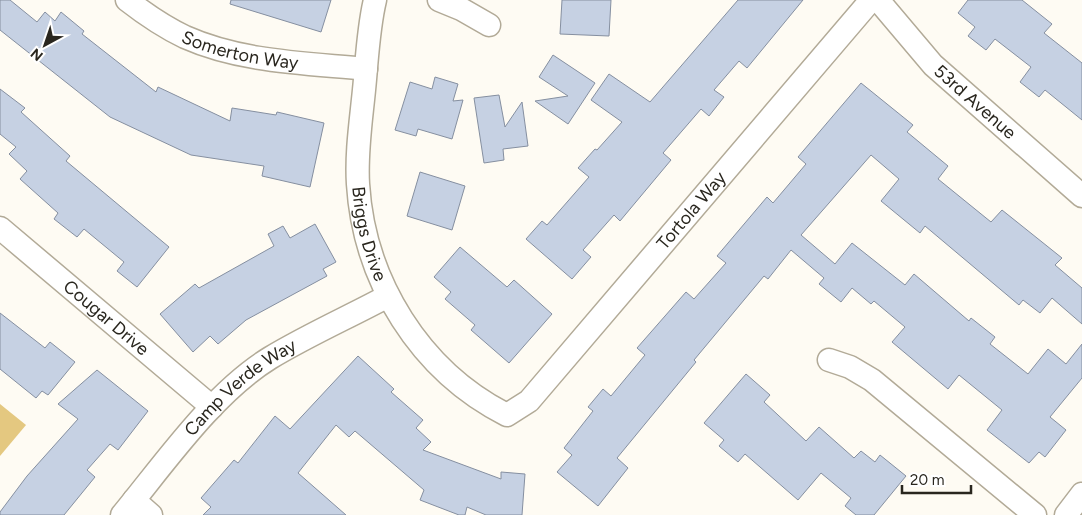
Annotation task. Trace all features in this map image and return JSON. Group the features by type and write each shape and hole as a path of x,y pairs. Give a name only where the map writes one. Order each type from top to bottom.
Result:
{"street":[{"name":"Somerton Way","path":"126,0 152,19 185,36 220,50 256,58 366,69"},
{"name":"Briggs Drive","path":"374,0 359,145 358,184 364,227 374,264 388,296 419,344 446,373 482,402 507,415"},
{"path":"439,0 461,9 489,25"},
{"name":"Tortola Way","path":"507,415 529,401 871,0"},
{"name":"53rd Avenue","path":"878,0 933,66 1082,196"},
{"name":"Cougar Drive","path":"0,228 212,407"},
{"name":"Camp Verde Way","path":"128,508 212,407 241,380 270,358 388,296"},
{"path":"829,360 850,368 872,380 1035,515"},
{"path":"1066,515 1082,494"},
{"path":"128,508 151,515"}],"shaded area":[{"path":"0,404 26,425 0,456"}],"building":[{"path":"0,0 10,0 37,22 45,12 55,21 61,12 84,31 82,34 156,92 158,87 230,121 232,108 276,115 277,112 324,123 310,187 262,176 264,166 191,155 110,117 0,30"},
{"path":"231,0 331,0 321,32 230,4"},
{"path":"562,0 611,0 609,36 560,34"},
{"path":"738,0 803,0 747,68 739,61 714,90 724,97 709,116 701,109 663,153 671,160 620,221 614,215 583,250 591,257 572,279 526,239 542,221 547,225 589,177 578,168 622,122 591,100 609,74 650,102"},
{"path":"968,0 1022,0 1052,24 1044,33 1082,63 1082,120 1045,90 1039,97 1020,82 1031,67 995,39 986,50 968,36 975,27 958,13"},
{"path":"553,55 595,83 568,124 535,101 568,96 539,77"},
{"path":"435,77 458,84 453,101 463,100 452,139 418,129 416,136 395,130 410,82 432,89"},
{"path":"861,83 913,125 907,132 948,166 938,179 991,222 1002,210 1062,258 1055,265 1082,288 1082,324 1052,298 1040,313 1023,300 1019,305 925,226 920,233 881,201 899,179 871,155 801,235 835,264 852,243 905,285 914,274 969,321 971,318 995,337 990,344 1028,374 1048,349 1066,364 1082,344 1082,378 1050,417 1066,430 1045,457 1039,452 1029,463 987,430 1002,410 959,375 948,389 892,342 905,327 874,301 871,304 852,288 841,302 819,284 824,278 791,250 768,279 764,276 694,360 696,362 617,458 628,468 598,506 557,472 572,455 564,448 593,411 588,407 603,389 611,396 645,355 637,348 686,292 694,299 726,263 717,256 767,197 773,203 806,164 798,157"},
{"path":"0,89 25,108 21,112 70,156 66,161 169,247 137,287 117,271 124,262 84,229 77,237 54,219 58,213 20,179 27,171 9,154 16,147 0,134"},
{"path":"499,95 505,127 522,102 528,146 503,149 504,160 484,163 474,98"},
{"path":"420,172 465,186 452,230 407,216"},
{"path":"315,224 336,262 323,269 327,276 246,320 218,344 210,336 193,352 160,314 195,284 199,288 274,246 268,234 283,226 290,238"},
{"path":"460,247 507,287 514,280 552,314 509,363 471,330 475,325 445,299 451,292 434,277"},
{"path":"0,313 45,348 50,342 75,362 48,395 42,391 36,398 0,369"},
{"path":"358,356 394,389 391,392 423,420 416,428 431,442 423,450 501,479 501,472 525,474 522,515 486,515 467,507 465,515 459,515 420,500 424,490 355,431 349,437 336,425 298,473 346,515 203,515 211,507 201,498 234,460 238,463 275,416 290,429"},
{"path":"97,370 148,411 118,450 110,444 87,470 95,477 64,515 0,515 0,512 27,476 78,419 58,404"},
{"path":"746,374 770,395 764,402 806,441 819,427 854,458 861,451 875,462 880,455 906,476 874,515 856,515 845,506 851,498 821,473 798,500 745,454 738,462 719,446 724,440 704,423"}]}
